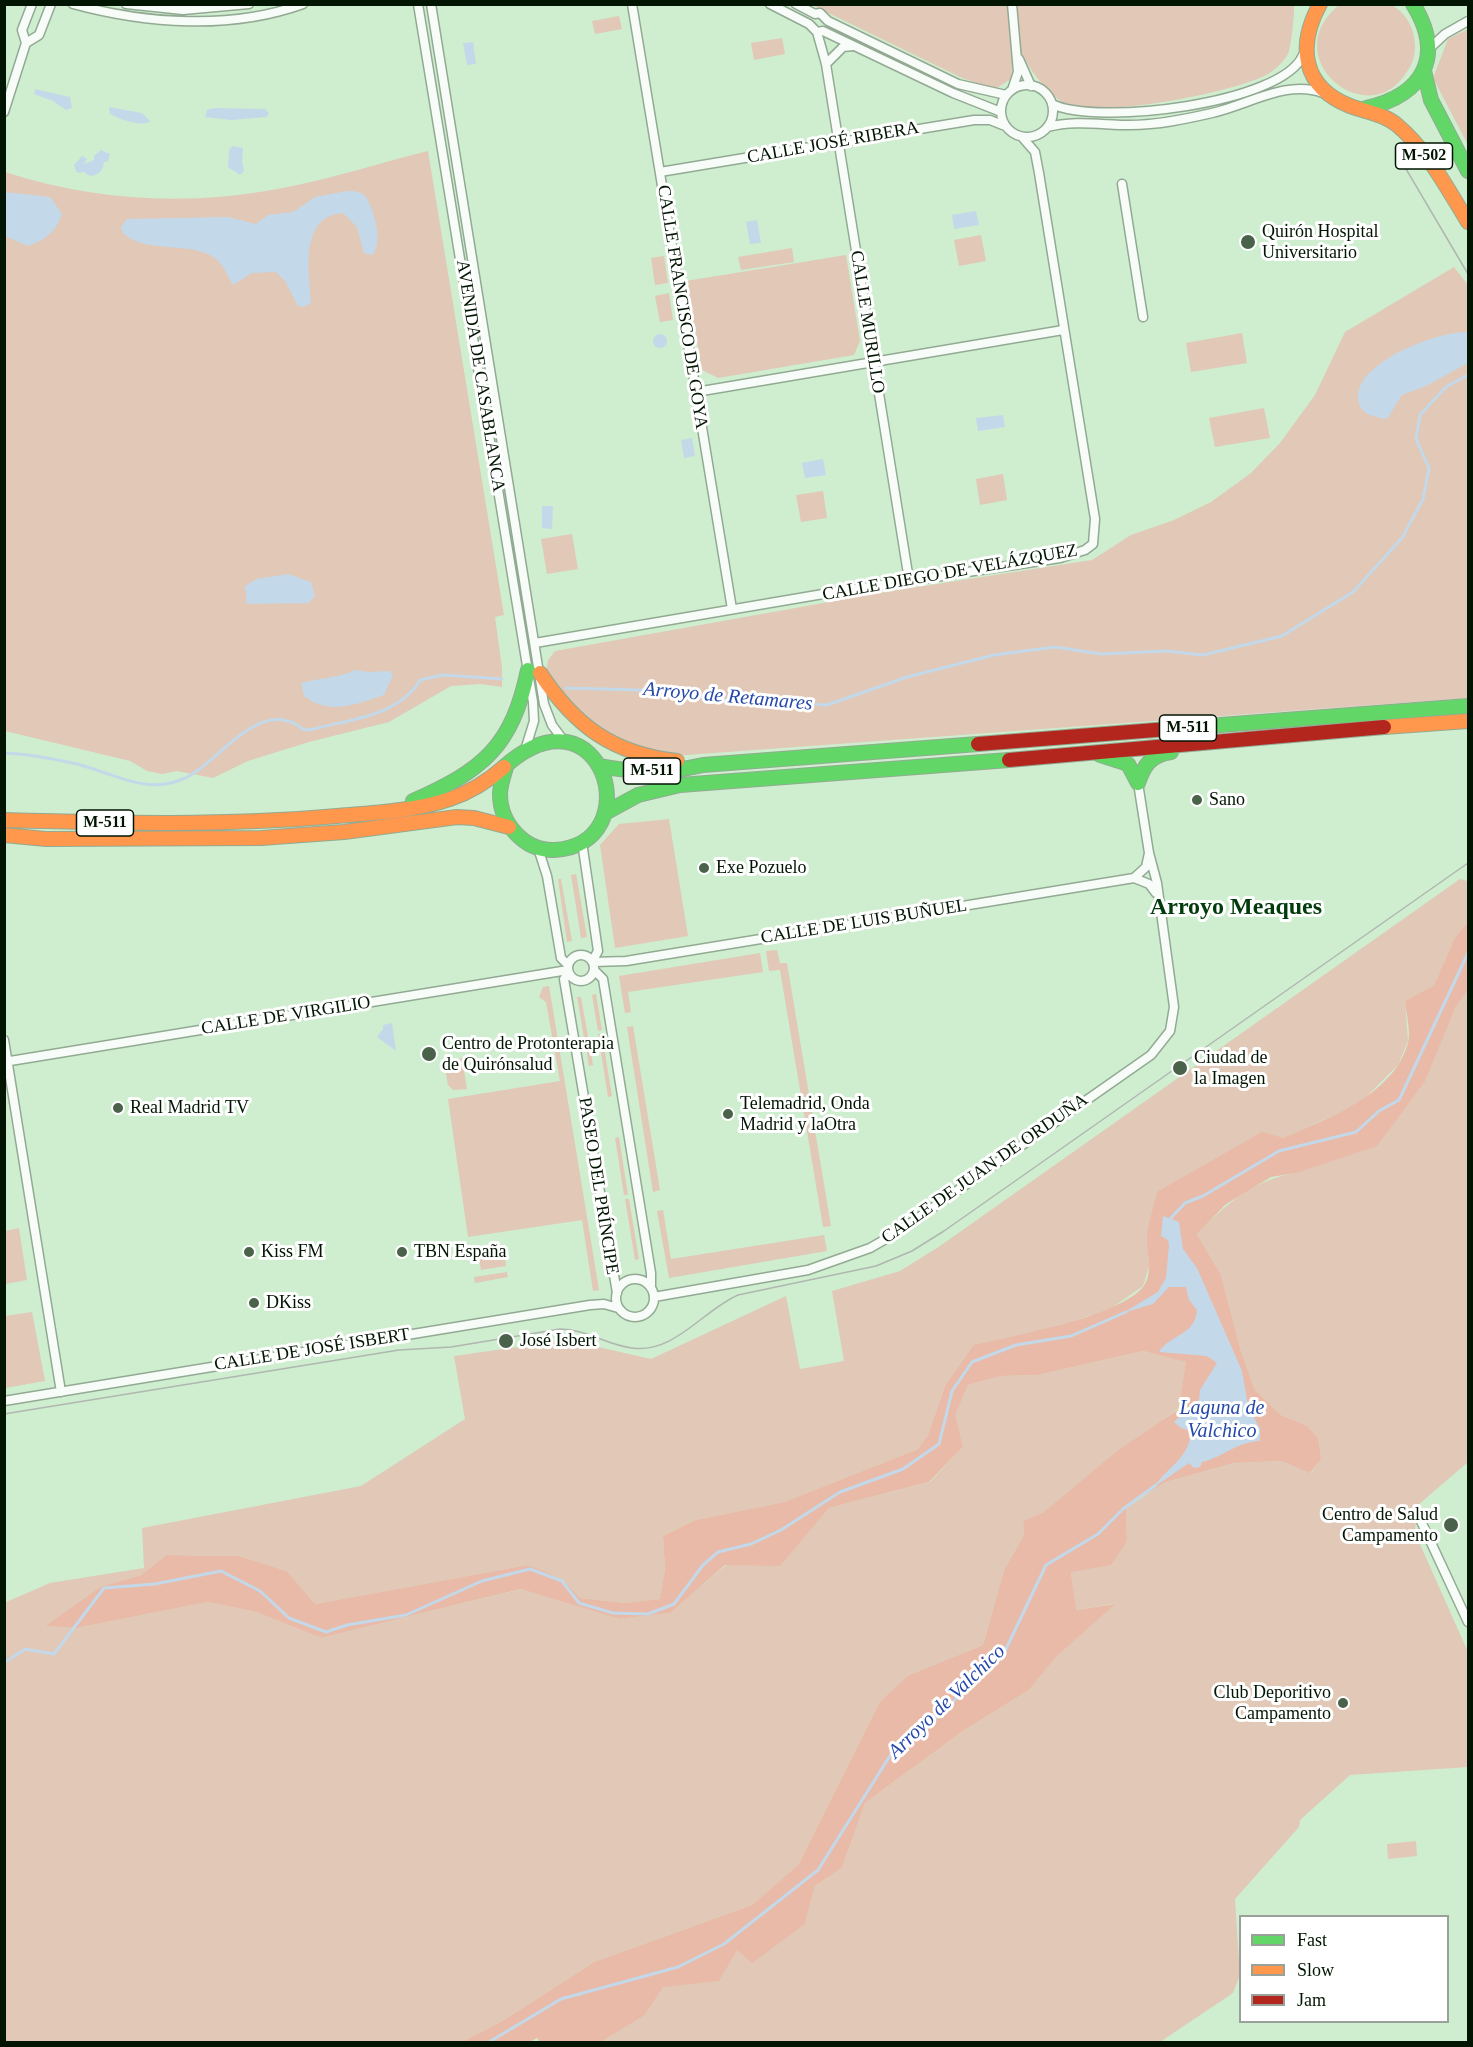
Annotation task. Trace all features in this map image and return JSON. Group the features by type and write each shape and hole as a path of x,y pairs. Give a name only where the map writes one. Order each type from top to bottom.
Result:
{"highway":[{"path":"1305,52 1310,11 1320,4"},
{"name":"M-502","path":"1363,108 1385,105 1403,97 1415,86 1424,71 1429,48 1427,29 1421,14 1413,4"},
{"name":"M-502","path":"1305,52 1312,75 1328,94 1346,105 1363,108 1384,117 1410,138 1468,222"},
{"name":"M-502","path":"1424,71 1431,100 1468,171"},
{"path":"534,671 570,714 609,743 632,754 703,765"},
{"path":"392,808 440,789 485,760 511,728 534,671"},
{"name":"M-511","path":"600,766 636,771 688,769 703,765 1468,706"},
{"name":"M-511","path":"605,813 630,796 652,788 694,783 1098,753 1103,750 1178,744 1189,746 1317,732 1468,721"},
{"path":"526,747 544,741 564,741"},
{"name":"M-511","path":"564,741 590,754 600,766 607,781 608,797 605,813 600,824 582,842"},
{"path":"1138,783 1143,766 1151,756 1179,751 1189,746"},
{"name":"M-511","path":"4,820 206,825 266,823 415,807 448,800 485,782 506,767 526,747"},
{"path":"1098,753 1124,761 1133,768 1138,783"},
{"name":"M-511","path":"506,767 500,782 498,797 501,813 509,827 522,840 538,848"},
{"name":"M-511","path":"4,835 36,836 46,839 261,838 344,832 456,818 474,818 509,827"},
{"name":"M-511","path":"4,844 36,844 46,839"},
{"path":"538,848 553,850 582,842"}],"street":[{"path":"4,112 26,43 22,30 32,4"},
{"path":"26,43 39,34 51,4"},
{"path":"73,4 125,16 179,21 244,18 303,4"},
{"path":"126,4 183,10 249,4"},
{"name":"AVENIDA DE CASABLANCA","path":"418,4 534,671 547,717 564,741"},
{"name":"AVENIDA DE CASABLANCA","path":"431,4 535,643 534,721 526,747"},
{"name":"CALLE FRANCISCO DE GOYA","path":"632,4 732,609"},
{"path":"770,4 820,31 857,46 953,93 1001,112"},
{"path":"796,4 815,14 825,16 828,21 958,84 1009,93 1031,86 1044,92 1052,104 1052,119 1048,127"},
{"path":"1012,4 1018,72 1001,112 1005,126 1022,137 1037,135 1048,127 1061,123 1133,125 1178,120 1237,108 1294,87 1311,88 1328,94"},
{"path":"810,24 815,14"},
{"path":"820,31 828,21"},
{"path":"1429,48 1445,34 1468,21"},
{"name":"CALLE MURILLO","path":"820,31 909,580"},
{"path":"826,64 843,47 857,46"},
{"path":"1052,104 1083,113 1133,112 1187,106 1232,96 1270,82 1289,73 1300,63 1305,52"},
{"path":"1018,55 1031,86"},
{"name":"CALLE JOSÉ RIBERA","path":"660,172 974,120 990,120 1005,126"},
{"name":"CALLE DIEGO DE VELÁZQUEZ","path":"535,643 909,580 1060,558 1085,550 1094,544 1095,519 1035,152 1022,137"},
{"path":"1122,184 1143,317"},
{"path":"696,392 1064,330"},
{"path":"1138,783 1149,853 1146,867 1134,878 1149,884 1156,893"},
{"path":"582,842 598,951 593,964 592,976 580,981 568,970 576,956 582,954 593,964"},
{"name":"PASEO DEL PRÍNCIPE","path":"538,848 547,876 561,958 568,970 564,979 616,1293"},
{"path":"1149,853 1152,858 1156,893"},
{"name":"CALLE DE LUIS BUÑUEL","path":"593,964 626,961 1134,878"},
{"name":"CALLE DE JUAN DE ORDUÑA","path":"652,1292 808,1270 870,1248 898,1232 1151,1054 1170,1031 1174,1007 1156,893"},
{"name":"PASEO DEL PRÍNCIPE","path":"593,964 603,979 652,1292"},
{"name":"CALLE DE VIRGILIO","path":"6,1062 568,970"},
{"path":"4,1040 61,1392"},
{"path":"4,1079 11,1090"},
{"path":"637,1279 652,1292 652,1307 645,1314 636,1317 626,1315 618,1308 616,1293 628,1280 637,1279"},
{"name":"CALLE DE JOSÉ ISBERT","path":"4,1401 590,1305 604,1304 618,1308"},
{"path":"1420,1519 1468,1622"}],"shaded area":[{"path":"1294,4 1288,54 1268,74 1227,89 1197,96 1164,102 1102,108 1078,107 1062,102 1040,82 1024,57 1013,57 1011,79 995,89 962,78 812,5"},
{"path":"1339,5 1392,5 1409,23 1415,40 1411,66 1404,76 1387,91 1369,95 1350,91 1333,81 1322,65 1317,46 1322,25"},
{"path":"619,16 622,29 595,34 592,21"},
{"path":"1468,29 1468,145 1433,78 1448,39"},
{"path":"782,38 785,54 754,60 751,43"},
{"path":"428,151 504,615 495,617 502,668 502,687 480,684 451,686 389,722 309,742 248,761 213,778 177,771 162,774 147,771 130,761 5,731 5,172 70,189 104,194 137,198 204,198 292,186"},
{"path":"981,235 986,261 959,266 954,240"},
{"path":"792,248 794,262 741,270 738,257"},
{"path":"846,255 860,341 854,355 718,378 702,370 686,281"},
{"path":"664,256 668,283 655,285 651,258"},
{"path":"1454,267 1468,285 1468,698 673,756 634,749 589,725 546,675 548,660 555,651 885,592 1092,560 1131,535 1174,520 1211,502 1251,473 1280,443 1315,395 1345,332"},
{"path":"669,293 673,320 660,322 655,296"},
{"path":"1242,333 1247,363 1191,372 1186,343"},
{"path":"1264,408 1270,438 1215,447 1209,418"},
{"path":"1003,474 1007,500 980,505 976,479"},
{"path":"823,491 827,518 801,522 796,495"},
{"path":"572,534 578,569 547,574 541,539"},
{"path":"669,819 688,936 615,948 600,845 619,824"},
{"path":"576,874 587,937 581,938 571,875"},
{"path":"558,879 561,879 572,941 567,942"},
{"path":"1460,879 1468,881 1468,922 1455,937 1434,985 1405,1001 1408,1041 1398,1065 1359,1104 1283,1138 1147,1237 1149,1266 1143,1286 1110,1309 1055,1327 945,1386 928,1435 918,1449 784,1502 695,1520 663,1536 665,1569 661,1599 625,1603 580,1598 557,1577 527,1565 315,1604 287,1571 239,1556 166,1555 141,1575 100,1587 45,1626 77,1628 208,1602 256,1612 321,1638 522,1589 619,1619 669,1613 726,1565 780,1565 829,1508 930,1482 963,1447 954,1415 968,1385 1001,1376 1038,1375 1143,1351 1187,1362 1180,1407 1043,1514 1023,1521 1024,1535 1004,1570 983,1645 909,1675 841,1784 799,1864 752,1905 594,1962 504,2020 462,2042 5,2042 4,1603 50,1583 144,1568 142,1528 361,1486 465,1419 454,1356 567,1340 651,1359 786,1296 800,1369 844,1361 832,1291 900,1271 940,1246"},
{"path":"1468,922 1468,990 1455,1008 1425,1081 1377,1146 1296,1173 1271,1177 1226,1204 1197,1234 1221,1275 1241,1351 1255,1390 1281,1415 1306,1425 1318,1439 1321,1460 1310,1473 1281,1461 1235,1463 1166,1482 1126,1507 1127,1541 1111,1565 1071,1572 1076,1610 1115,1604 1057,1656 1029,1690 963,1731 865,1803 842,1868 815,1886 805,1924 752,1963 737,1950 719,1981 663,1987 644,2016 601,2042 540,2042 537,2038 530,2042 462,2042 504,2020 594,1962 752,1905 799,1864 880,1702 909,1675 983,1645 1004,1570 1024,1535 1023,1521 1043,1513 1116,1452 1179,1409 1186,1362 1143,1351 1038,1375 1001,1376 968,1385 955,1415 963,1447 929,1482 829,1508 780,1566 725,1565 670,1613 619,1619 521,1589 321,1638 256,1612 208,1602 77,1628 45,1626 100,1587 141,1575 166,1555 239,1556 287,1571 315,1604 527,1565 557,1577 580,1598 625,1603 660,1599 665,1569 663,1536 695,1520 784,1502 918,1449 928,1435 945,1386 974,1345 1064,1324 1130,1298 1143,1287 1148,1275 1148,1231 1157,1192 1262,1132 1283,1138 1338,1113 1374,1091 1400,1061 1408,1043 1409,1028 1405,1001 1434,985 1455,937"},
{"path":"777,950 780,963 787,963 831,1226 823,1227 780,970 769,971 766,951"},
{"path":"760,953 763,972 628,992 631,1012 625,1013 619,976"},
{"path":"549,986 599,1290 593,1291 582,1220 468,1237 448,1099 560,1081 546,1002 539,997 543,987"},
{"path":"1468,990 1468,1462 1417,1506 1415,1533 1468,1652 1468,1767 1350,1775 1300,1820 1299,1827 1235,1899 1239,1978 1233,1993 1160,2042 601,2042 644,2016 662,1986 737,1950 805,1924 815,1886 842,1868 865,1803 963,1731 1029,1690 1057,1656 1113,1604 1075,1610 1071,1572 1127,1541 1126,1508 1166,1482 1236,1463 1281,1461 1311,1473 1321,1460 1306,1425 1281,1415 1255,1390 1241,1351 1221,1275 1197,1234 1219,1212 1242,1194 1267,1181 1296,1173 1455,1008"},
{"path":"596,994 602,1030 598,1031 592,995"},
{"path":"577,997 581,997 593,1065 589,1066"},
{"path":"633,1026 660,1190 653,1192 627,1027"},
{"path":"598,1034 602,1034 612,1096 608,1097"},
{"path":"462,1058 467,1089 453,1090 448,1085 444,1062"},
{"path":"619,1137 628,1195 624,1195 615,1138"},
{"path":"625,1199 629,1199 639,1259 635,1260"},
{"path":"663,1210 671,1259 824,1235 827,1251 669,1278 657,1211"},
{"path":"19,1228 27,1280 5,1284 5,1231"},
{"path":"504,1251 506,1266 481,1270 478,1255"},
{"path":"507,1272 508,1277 475,1283 474,1277"},
{"path":"32,1312 45,1381 5,1388 5,1316"},
{"path":"1416,1841 1417,1856 1388,1859 1387,1844"}],"water":[{"path":"473,42 476,64 467,65 463,43"},
{"path":"35,89 70,97 72,108 66,110 53,101 34,94"},
{"path":"109,107 142,113 150,121 142,124 125,120 110,114"},
{"path":"214,108 265,109 269,113 267,117 231,120 205,117 207,110"},
{"path":"233,146 243,148 244,171 240,175 228,167 229,150"},
{"path":"101,150 110,154 100,172 90,176 84,172 77,173 74,165 82,156 87,159 84,164 94,160 94,156"},
{"path":"347,191 361,193 368,201 376,226 376,250 372,255 364,253 357,227 343,213 329,216 319,224 310,247 311,302 305,307 298,306 285,281 276,272 252,273 233,285 215,258 193,250 142,243 131,239 122,232 121,227 127,219 228,217 256,224 268,215 293,212 315,197"},
{"path":"5,192 50,197 62,214 53,231 27,246 5,236"},
{"path":"976,211 979,225 954,229 952,215"},
{"path":"757,220 761,243 750,244 746,222"},
{"path":"1468,332 1468,363 1426,386 1402,395 1387,419 1372,416 1363,411 1358,396 1362,383 1371,371 1385,360 1420,343 1455,333"},
{"path":"660,334 665,336 667,341 665,346 660,348 655,346 653,341 655,336"},
{"path":"1003,415 1005,427 978,431 976,418"},
{"path":"692,438 695,456 684,458 681,440"},
{"path":"823,459 826,475 805,478 802,463"},
{"path":"542,506 553,506 552,529 542,528"},
{"path":"288,574 311,582 315,596 308,603 247,604 245,586 257,579"},
{"path":"355,670 390,671 393,675 384,695 353,705 324,706 304,696 301,683"},
{"path":"392,1023 396,1051 377,1037 383,1025"},
{"name":"Laguna de Valchico","path":"1163,1216 1179,1222 1183,1249 1197,1268 1242,1371 1248,1406 1260,1429 1260,1441 1244,1444 1202,1462 1200,1467 1194,1468 1189,1463 1154,1487 1187,1448 1191,1431 1181,1428 1174,1422 1199,1400 1200,1390 1217,1363 1207,1356 1159,1352 1187,1330 1195,1319 1197,1310 1189,1300 1186,1287 1169,1287 1153,1304 1123,1313 1158,1292 1166,1278 1169,1245 1168,1240 1161,1236"}],"waterway":[{"name":"Arroyo de Retamares","path":"566,688 676,691 711,699 827,705 907,677 994,655 1055,647 1101,654 1166,651 1203,655 1282,636 1353,592 1402,538 1423,499 1429,468 1416,439 1420,415 1446,387 1468,375"},
{"name":"Arroyo de Retamares","path":"4,753 77,764 142,784 169,783 183,779 197,771 240,735 256,725 272,720 288,721 304,730 314,729 358,719 387,709 411,692 420,680 443,675 502,679"},
{"path":"1169,1220 1185,1203 1203,1196 1279,1151 1356,1132 1379,1111 1399,1100 1468,953"},
{"path":"4,1663 25,1649 54,1654 104,1588 155,1584 221,1571 260,1591 289,1618 326,1632 347,1625 406,1615 482,1581 530,1569 562,1581 579,1603 613,1613 648,1614 674,1604 703,1565 718,1552 751,1544 781,1530 840,1492 903,1469 939,1444 952,1391 972,1362 1016,1345 1071,1336 1126,1312"},
{"name":"Arroyo de Valchico","path":"489,2042 561,1999 678,1967 724,1944 818,1870 893,1751 927,1727 1005,1651 1046,1565 1098,1534 1123,1509 1156,1485"}],"tram line":[{"path":"1396,152 1468,274"},
{"path":"4,1414 399,1350 451,1347 560,1329 579,1332 613,1344 647,1348 675,1338 738,1295 876,1266 912,1251 944,1231 1468,863"}],"traffic: fast":[{"path":"1366,108 1402,94 1415,83 1423,71 1427,56 1427,40 1423,23 1413,4"},
{"path":"1424,71 1431,100 1468,171"},
{"path":"413,801 458,778 491,753 513,719 528,670"},
{"path":"1168,729 1468,706"},
{"path":"504,767 539,745 567,742 589,753 602,774 607,798 601,823 584,841 554,850 533,846 516,833 504,815 500,794 506,767"},
{"path":"600,766 626,770 665,771 703,765 978,744"},
{"path":"1138,783 1143,771 1153,758 1171,752"},
{"path":"1100,755 1128,764 1138,783"},
{"path":"605,813 638,795 680,785 1009,760"}],"traffic: slow":[{"path":"1320,4 1308,35 1308,64 1313,76 1334,98 1386,118 1408,135 1436,170 1468,222"},
{"path":"540,673 567,708 598,734 634,752 677,761"},
{"path":"1384,727 1468,721"},
{"path":"4,820 129,823 254,821 409,809 458,796 479,786 504,767"},
{"path":"4,835 46,839 261,838 344,832 457,817 474,818 509,827"}],"traffic: jam":[{"path":"1009,760 1384,727"},
{"path":"978,744 1168,729"}],"place":[{"name":"Quirón Hospital Universitario","path":"1248,242"},
{"name":"Sano","path":"1197,800"},
{"name":"Exe Pozuelo","path":"704,868"},
{"name":"Centro de Protonterapia de Quirónsalud","path":"429,1054"},
{"name":"Ciudad de la Imagen","path":"1180,1068"},
{"name":"Real Madrid TV","path":"118,1108"},
{"name":"Telemadrid, Onda Madrid y laOtra","path":"728,1114"},
{"name":"Kiss FM","path":"249,1252"},
{"name":"TBN España","path":"402,1252"},
{"name":"DKiss","path":"254,1303"},
{"name":"José Isbert","path":"506,1341"},
{"name":"Centro de Salud Campamento","path":"1451,1525"},
{"name":"Club Deporitivo Campamento","path":"1343,1703"}],"district":[{"name":"Arroyo Meaques","path":"1236,908"}]}
